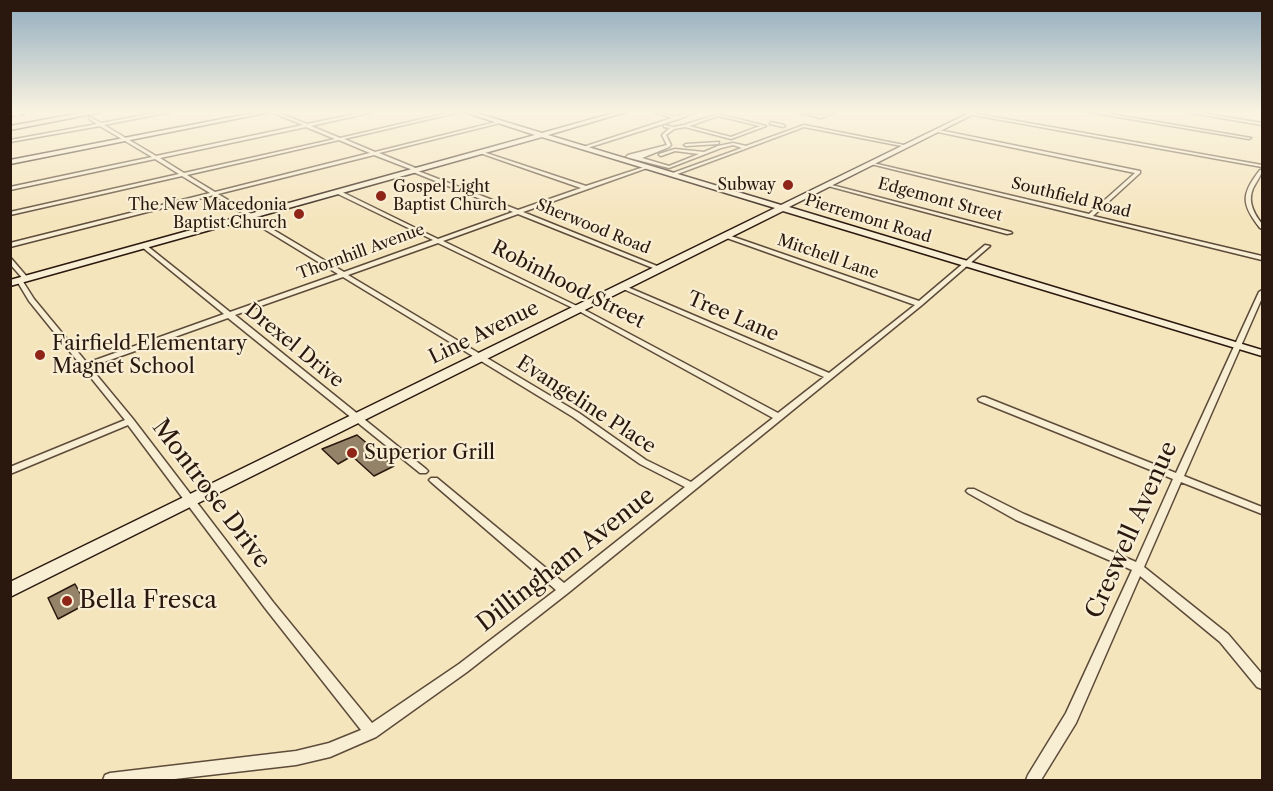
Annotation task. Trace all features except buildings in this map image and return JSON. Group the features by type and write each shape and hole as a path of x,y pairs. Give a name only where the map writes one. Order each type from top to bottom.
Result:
{"main road":[{"path":"10,162 79,149"},
{"path":"19,281 493,149"},
{"name":"Pierremont Road","path":"586,149 645,164 672,175 782,209 1263,353"},
{"name":"Line Avenue","path":"10,590 901,149"}],"street":[{"name":"Evangeline Place","path":"141,149 598,429 643,462 692,487"},
{"path":"10,189 200,149"},
{"path":"10,214 296,149"},
{"name":"Sherwood Road","path":"365,149 660,269"},
{"path":"10,245 391,149"},
{"path":"625,159 656,149"},
{"path":"625,159 636,158 658,149"},
{"path":"636,158 645,164 666,167 718,149"},
{"path":"672,175 740,149"},
{"path":"1027,149 1136,171 1137,174 1089,216"},
{"path":"1159,149 1263,169 1252,182 1247,202 1251,212 1263,227"},
{"path":"668,152 687,150 705,153"},
{"path":"482,152 586,188"},
{"path":"668,152 694,156"},
{"name":"Thornhill Avenue","path":"86,366 586,188 668,152"},
{"path":"654,157 677,163"},
{"name":"Southfield Road","path":"873,164 1263,258"},
{"name":"Edgemont Street","path":"830,185 1009,233"},
{"name":"Robinhood Street","path":"338,192 579,309 778,417"},
{"name":"Mitchell Lane","path":"726,236 920,304"},
{"name":"Drexel Drive","path":"144,246 423,471"},
{"name":"Dillingham Avenue","path":"110,780 296,758 330,750 371,732 463,668 564,590 920,304 987,246"},
{"name":"Montrose Drive","path":"10,259 19,281 31,300 130,421 269,605 371,732"},
{"name":"Tree Lane","path":"623,287 829,376"},
{"name":"Creswell Avenue","path":"1033,780 1071,718 1237,345 1263,292"},
{"path":"982,399 1263,512"},
{"path":"10,471 130,421"},
{"path":"434,480 564,590"},
{"path":"971,491 1020,518 1137,567 1224,638 1263,682"}],"place":[{"name":"Subway","path":"788,185"},
{"name":"Gospel Light Baptist Church","path":"381,196"},
{"name":"The New Macedonia Baptist Church","path":"299,214"},
{"name":"Fairfield Elementary Magnet School","path":"40,355"},
{"name":"Superior Grill","path":"352,453"},
{"name":"Bella Fresca","path":"67,601"}]}
